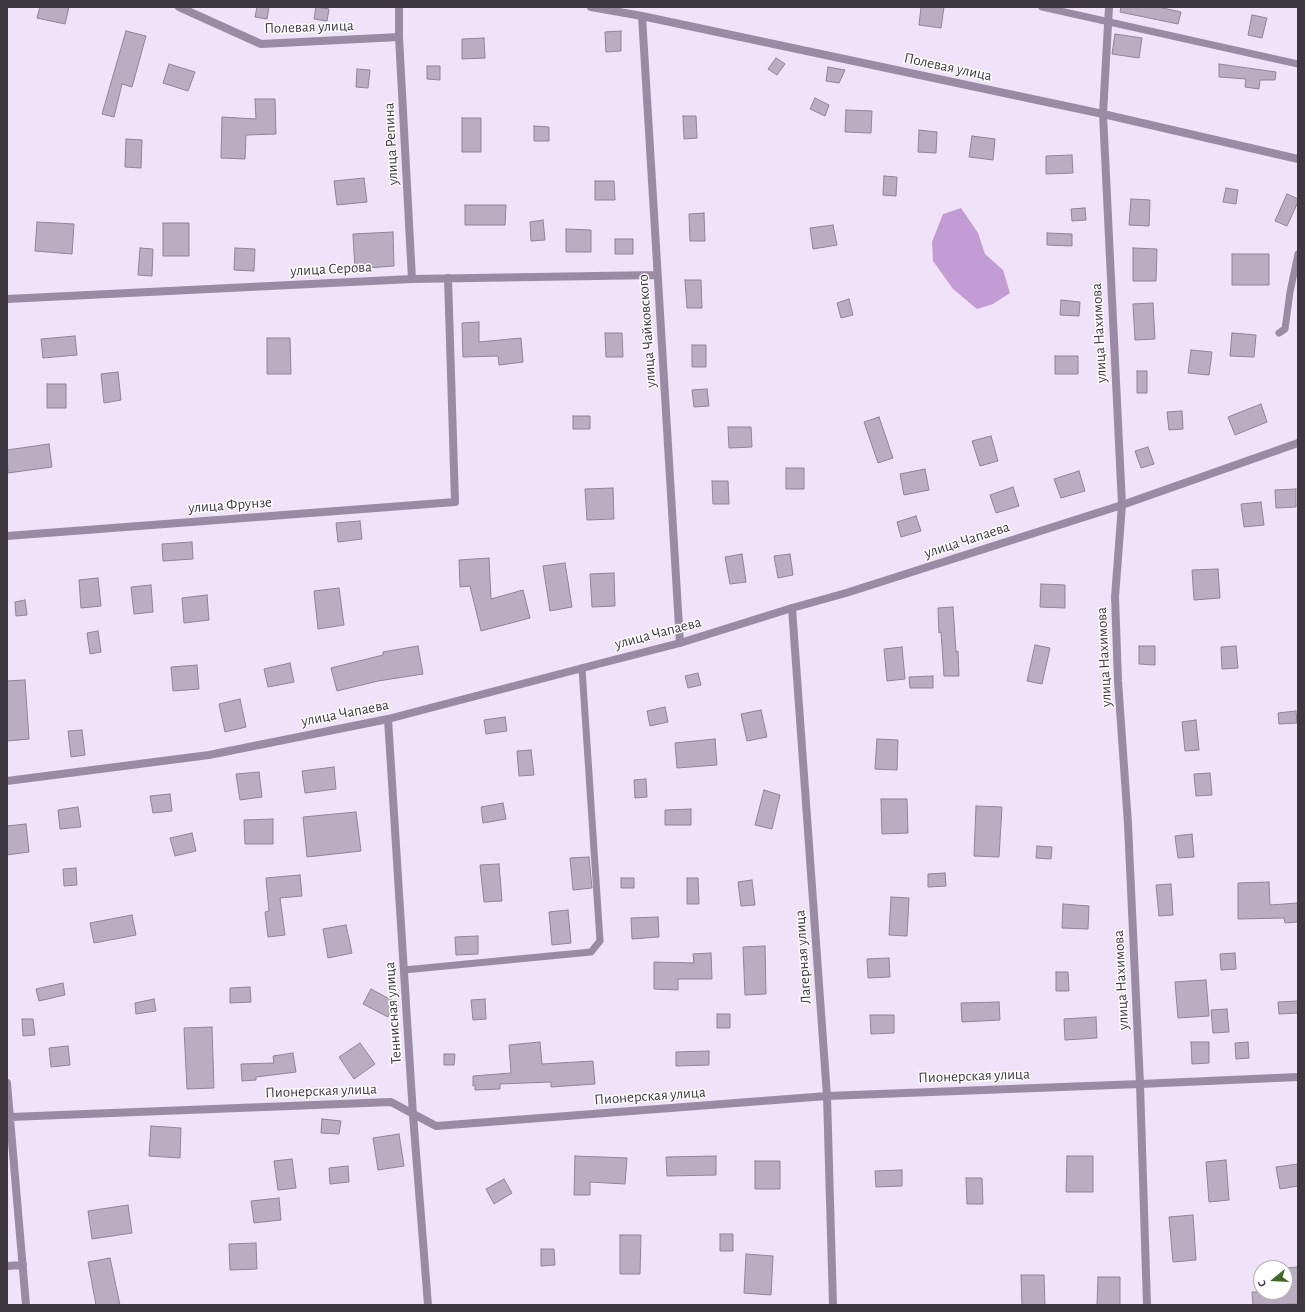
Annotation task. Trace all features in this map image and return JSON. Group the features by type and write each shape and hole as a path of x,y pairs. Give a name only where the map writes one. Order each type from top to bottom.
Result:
{"street":[{"name":"Полевая улица","path":"179,7 261,44 399,37"},
{"name":"улица Репина","path":"399,7 399,37 412,279"},
{"name":"Полевая улица","path":"591,7 642,16 1103,114 1298,159"},
{"name":"улица Нахимова","path":"1109,7 1103,114 1122,505 1115,597 1118,681 1128,824 1140,1084 1147,1305"},
{"name":"улица Чайковского","path":"642,16 680,643"},
{"name":"улица Серова","path":"7,299 412,279 657,275"},
{"name":"улица Фрунзе","path":"7,536 456,502 448,278"},
{"name":"улица Чапаева","path":"7,781 209,755 388,719 680,643 792,608 846,594 1122,505 1298,443"},
{"name":"Лагерная улица","path":"792,608 827,1096 833,1305"},
{"name":"Теннисная улица","path":"388,719 413,1115 428,1305"},
{"name":"Пионерская улица","path":"10,1117 391,1102 436,1126 827,1096 1298,1077"},
{"path":"7,1083 26,1305"},
{"path":"7,1266 23,1265"}],"lane":[{"path":"1042,7 1298,64"},
{"path":"1279,333 1285,329 1290,292 1298,254"},
{"path":"404,970 591,952 600,941 582,668"}],"shaded area":[{"path":"961,208 978,233 985,254 1003,270 1010,293 993,304 977,309 953,289 933,261 932,242 943,214"}],"building":[{"path":"40,7 69,7 65,24 37,18"},
{"path":"257,7 269,7 267,19 255,17"},
{"path":"316,7 329,9 327,21 314,19"},
{"path":"921,7 944,7 941,28 919,25"},
{"path":"1121,7 1158,7 1181,12 1178,24 1120,12"},
{"path":"1252,15 1267,18 1262,38 1248,35"},
{"path":"126,31 146,36 132,87 122,84 114,117 102,114"},
{"path":"621,31 621,51 606,52 605,32"},
{"path":"1115,34 1142,38 1139,58 1112,54"},
{"path":"484,38 485,58 462,59 462,39"},
{"path":"776,58 785,64 777,75 768,69"},
{"path":"169,64 195,72 188,91 163,83"},
{"path":"1219,64 1276,72 1275,80 1260,80 1259,89 1245,87 1246,79 1219,77"},
{"path":"427,66 440,66 440,80 427,79"},
{"path":"828,67 845,70 839,83 826,81"},
{"path":"357,69 370,70 368,88 356,87"},
{"path":"815,98 829,105 825,116 810,109"},
{"path":"255,99 275,99 276,134 246,135 245,159 221,158 222,117 256,119"},
{"path":"846,110 872,111 871,133 845,132"},
{"path":"683,116 696,116 697,138 684,139"},
{"path":"462,118 481,118 481,152 462,152"},
{"path":"534,126 549,127 549,141 534,141"},
{"path":"919,130 937,132 936,153 918,152"},
{"path":"972,136 995,139 993,160 969,157"},
{"path":"126,139 142,140 141,168 125,167"},
{"path":"1072,155 1073,173 1046,174 1046,156"},
{"path":"884,176 897,177 896,196 883,195"},
{"path":"364,178 367,202 337,205 334,181"},
{"path":"595,181 614,181 615,200 595,200"},
{"path":"1226,188 1238,190 1236,204 1223,202"},
{"path":"1287,194 1298,199 1298,202 1287,226 1275,221"},
{"path":"1131,199 1150,200 1149,226 1129,225"},
{"path":"465,205 506,205 505,225 465,225"},
{"path":"1085,208 1086,220 1072,221 1071,209"},
{"path":"704,213 705,241 690,241 689,214"},
{"path":"543,220 545,240 531,241 530,222"},
{"path":"37,222 74,224 72,254 35,251"},
{"path":"163,223 189,223 189,256 163,256"},
{"path":"833,225 837,245 813,249 810,228"},
{"path":"566,229 591,230 591,252 566,252"},
{"path":"393,232 394,266 355,269 353,234"},
{"path":"1047,233 1072,234 1072,246 1047,245"},
{"path":"615,239 633,239 633,254 615,254"},
{"path":"140,248 153,249 152,276 138,275"},
{"path":"235,248 255,249 254,271 234,270"},
{"path":"1133,248 1157,249 1156,281 1133,281"},
{"path":"1232,254 1269,254 1269,285 1232,285"},
{"path":"685,280 701,280 702,308 687,308"},
{"path":"849,299 853,315 841,318 837,303"},
{"path":"1061,300 1080,302 1079,316 1060,315"},
{"path":"1153,303 1155,339 1135,340 1133,304"},
{"path":"479,322 479,342 521,338 523,362 499,365 498,356 463,357 462,323"},
{"path":"605,333 622,333 623,357 606,357"},
{"path":"1232,333 1256,335 1254,357 1230,356"},
{"path":"75,336 77,355 43,358 41,339"},
{"path":"267,338 290,338 291,374 267,374"},
{"path":"692,345 706,345 706,367 692,367"},
{"path":"1191,350 1212,352 1209,375 1188,373"},
{"path":"1055,356 1078,356 1078,374 1055,374"},
{"path":"1137,371 1147,371 1147,393 1137,393"},
{"path":"118,372 121,400 104,403 101,374"},
{"path":"47,384 66,384 66,408 47,408"},
{"path":"707,389 709,406 694,407 692,390"},
{"path":"1261,404 1267,422 1235,435 1228,417"},
{"path":"1182,411 1183,429 1169,430 1167,412"},
{"path":"573,416 590,416 590,429 573,429"},
{"path":"879,417 893,458 878,463 864,422"},
{"path":"728,427 751,427 752,447 729,448"},
{"path":"991,436 998,461 980,466 972,441"},
{"path":"49,444 52,467 8,473 7,450"},
{"path":"1148,447 1154,464 1141,468 1135,451"},
{"path":"786,468 804,468 804,489 786,489"},
{"path":"925,469 929,490 904,495 900,474"},
{"path":"1079,471 1085,491 1061,498 1054,479"},
{"path":"712,481 728,481 729,504 713,504"},
{"path":"1013,487 1019,506 996,513 990,495"},
{"path":"613,488 614,519 587,520 585,489"},
{"path":"1296,489 1296,507 1276,508 1275,490"},
{"path":"1261,502 1264,525 1244,527 1241,504"},
{"path":"916,516 921,531 901,537 897,522"},
{"path":"360,521 362,539 338,542 336,523"},
{"path":"192,542 193,559 163,561 162,544"},
{"path":"742,554 746,582 730,584 725,557"},
{"path":"790,554 793,575 778,578 774,556"},
{"path":"489,558 491,599 523,590 530,618 481,631 470,586 460,587 459,560"},
{"path":"565,563 572,607 550,611 543,566"},
{"path":"1218,569 1220,598 1194,600 1192,570"},
{"path":"614,573 615,606 592,607 590,574"},
{"path":"98,578 101,606 81,608 79,580"},
{"path":"1041,584 1065,585 1065,608 1040,607"},
{"path":"151,585 153,612 134,614 131,587"},
{"path":"339,588 344,625 318,629 314,591"},
{"path":"207,595 209,620 184,623 182,598"},
{"path":"25,600 27,615 16,616 15,602"},
{"path":"953,607 959,676 944,676 941,632 939,633 938,608"},
{"path":"98,631 101,652 90,654 87,633"},
{"path":"1035,645 1050,648 1042,684 1027,681"},
{"path":"418,646 423,674 378,681 337,691 331,668 383,655 383,652"},
{"path":"1139,646 1155,646 1155,665 1139,664"},
{"path":"1236,646 1238,668 1222,669 1221,647"},
{"path":"902,647 905,679 887,681 884,649"},
{"path":"290,663 294,682 268,687 264,669"},
{"path":"197,665 199,689 173,691 171,667"},
{"path":"698,673 701,685 688,688 685,676"},
{"path":"933,676 933,688 910,688 909,677"},
{"path":"25,680 29,739 7,741 7,681"},
{"path":"240,699 246,727 225,732 219,704"},
{"path":"665,707 668,722 650,726 647,711"},
{"path":"761,710 767,737 747,741 741,714"},
{"path":"1296,711 1297,723 1279,724 1278,713"},
{"path":"505,717 507,731 486,734 484,720"},
{"path":"1196,720 1199,750 1185,751 1182,722"},
{"path":"82,730 85,755 71,757 68,731"},
{"path":"715,739 717,765 677,768 675,743"},
{"path":"877,739 898,740 897,770 875,769"},
{"path":"531,750 534,775 519,776 517,751"},
{"path":"334,767 336,789 305,793 302,771"},
{"path":"259,772 262,797 240,800 236,774"},
{"path":"1210,773 1212,795 1196,796 1194,774"},
{"path":"646,779 647,797 635,798 634,780"},
{"path":"764,790 780,795 772,829 755,825"},
{"path":"170,794 172,811 153,813 150,796"},
{"path":"881,799 907,799 908,833 882,834"},
{"path":"503,803 506,819 483,823 481,807"},
{"path":"976,806 1002,807 999,857 974,856"},
{"path":"78,807 81,827 60,829 58,810"},
{"path":"691,809 691,825 665,825 665,810"},
{"path":"356,812 361,851 307,857 303,817"},
{"path":"273,819 273,844 245,844 244,820"},
{"path":"26,824 29,852 7,855 7,826"},
{"path":"192,833 196,851 175,856 170,838"},
{"path":"1192,834 1194,857 1178,858 1175,836"},
{"path":"1037,846 1052,847 1051,859 1036,858"},
{"path":"589,857 592,888 573,890 570,858"},
{"path":"499,864 502,901 484,902 480,865"},
{"path":"76,868 77,885 64,886 63,869"},
{"path":"945,873 946,886 928,887 928,874"},
{"path":"300,875 302,896 280,898 285,935 268,937 265,912 269,911 266,878"},
{"path":"621,878 634,878 634,888 621,888"},
{"path":"687,878 698,878 699,904 687,904"},
{"path":"752,880 755,905 741,906 738,882"},
{"path":"1269,882 1270,905 1298,903 1298,922 1285,923 1284,918 1238,919 1238,883"},
{"path":"1171,884 1173,915 1159,916 1156,885"},
{"path":"891,897 909,898 907,936 889,935"},
{"path":"1063,904 1089,906 1088,929 1062,928"},
{"path":"568,910 571,943 552,945 549,912"},
{"path":"132,915 136,935 94,943 90,923"},
{"path":"658,917 659,937 632,939 631,918"},
{"path":"346,925 352,953 328,958 323,929"},
{"path":"478,936 478,954 456,955 455,937"},
{"path":"765,946 766,994 745,995 743,947"},
{"path":"711,953 712,979 678,979 678,990 654,989 654,962 694,963 693,954"},
{"path":"1235,953 1236,969 1221,970 1220,954"},
{"path":"889,958 890,977 868,978 867,959"},
{"path":"1056,972 1068,972 1069,991 1056,991"},
{"path":"1206,980 1209,1016 1178,1018 1175,982"},
{"path":"63,983 65,995 39,1001 36,989"},
{"path":"250,987 251,1002 230,1003 230,988"},
{"path":"371,989 395,1002 388,1017 363,1004"},
{"path":"154,999 156,1011 136,1014 135,1003"},
{"path":"485,999 486,1019 473,1020 471,1000"},
{"path":"1298,1001 1298,1013 1279,1014 1278,1002"},
{"path":"999,1002 1000,1020 962,1022 961,1003"},
{"path":"1227,1009 1229,1032 1213,1033 1211,1010"},
{"path":"717,1014 730,1014 730,1028 717,1028"},
{"path":"870,1015 894,1015 894,1033 871,1034"},
{"path":"1096,1017 1097,1038 1065,1040 1064,1019"},
{"path":"22,1019 33,1019 35,1035 23,1036"},
{"path":"212,1027 214,1088 187,1089 184,1028"},
{"path":"540,1042 542,1064 593,1061 595,1084 551,1087 551,1082 500,1084 500,1089 475,1090 475,1085 473,1086 473,1076 511,1073 509,1045"},
{"path":"1191,1042 1209,1042 1209,1063 1192,1064"},
{"path":"1248,1042 1249,1058 1236,1059 1235,1043"},
{"path":"360,1043 375,1064 354,1079 339,1057"},
{"path":"68,1046 70,1065 51,1067 49,1048"},
{"path":"709,1051 709,1065 676,1066 676,1052"},
{"path":"293,1053 296,1072 256,1077 256,1080 242,1081 241,1064 274,1063 273,1056"},
{"path":"444,1054 455,1054 454,1065 444,1065"},
{"path":"322,1119 341,1121 339,1134 321,1133"},
{"path":"151,1126 181,1128 180,1158 149,1156"},
{"path":"399,1134 404,1166 378,1170 373,1138"},
{"path":"575,1156 627,1158 625,1184 590,1182 590,1195 574,1195"},
{"path":"716,1156 716,1175 667,1176 666,1157"},
{"path":"1067,1156 1093,1156 1093,1192 1066,1192"},
{"path":"292,1159 296,1188 278,1190 274,1161"},
{"path":"1226,1160 1229,1200 1209,1202 1206,1162"},
{"path":"755,1161 780,1161 780,1189 755,1189"},
{"path":"1298,1164 1298,1186 1280,1189 1276,1167"},
{"path":"348,1166 349,1182 330,1184 329,1168"},
{"path":"902,1170 902,1186 876,1187 875,1171"},
{"path":"966,1178 982,1178 983,1204 967,1204"},
{"path":"504,1179 512,1193 494,1204 486,1189"},
{"path":"279,1198 281,1220 254,1223 251,1201"},
{"path":"128,1205 132,1233 92,1239 88,1211"},
{"path":"1193,1215 1196,1260 1173,1262 1169,1217"},
{"path":"720,1234 733,1234 733,1251 720,1251"},
{"path":"620,1235 641,1235 640,1274 620,1274"},
{"path":"256,1243 257,1269 230,1270 229,1244"},
{"path":"541,1249 554,1249 555,1265 541,1266"},
{"path":"746,1254 773,1256 771,1295 744,1293"},
{"path":"110,1258 120,1305 96,1305 88,1262"},
{"path":"1293,1267 1298,1267 1298,1304 1253,1305 1252,1292 1253,1300 1293,1300"},
{"path":"1021,1275 1044,1275 1045,1305 1022,1305"},
{"path":"1098,1277 1120,1277 1120,1305 1097,1305"}]}
